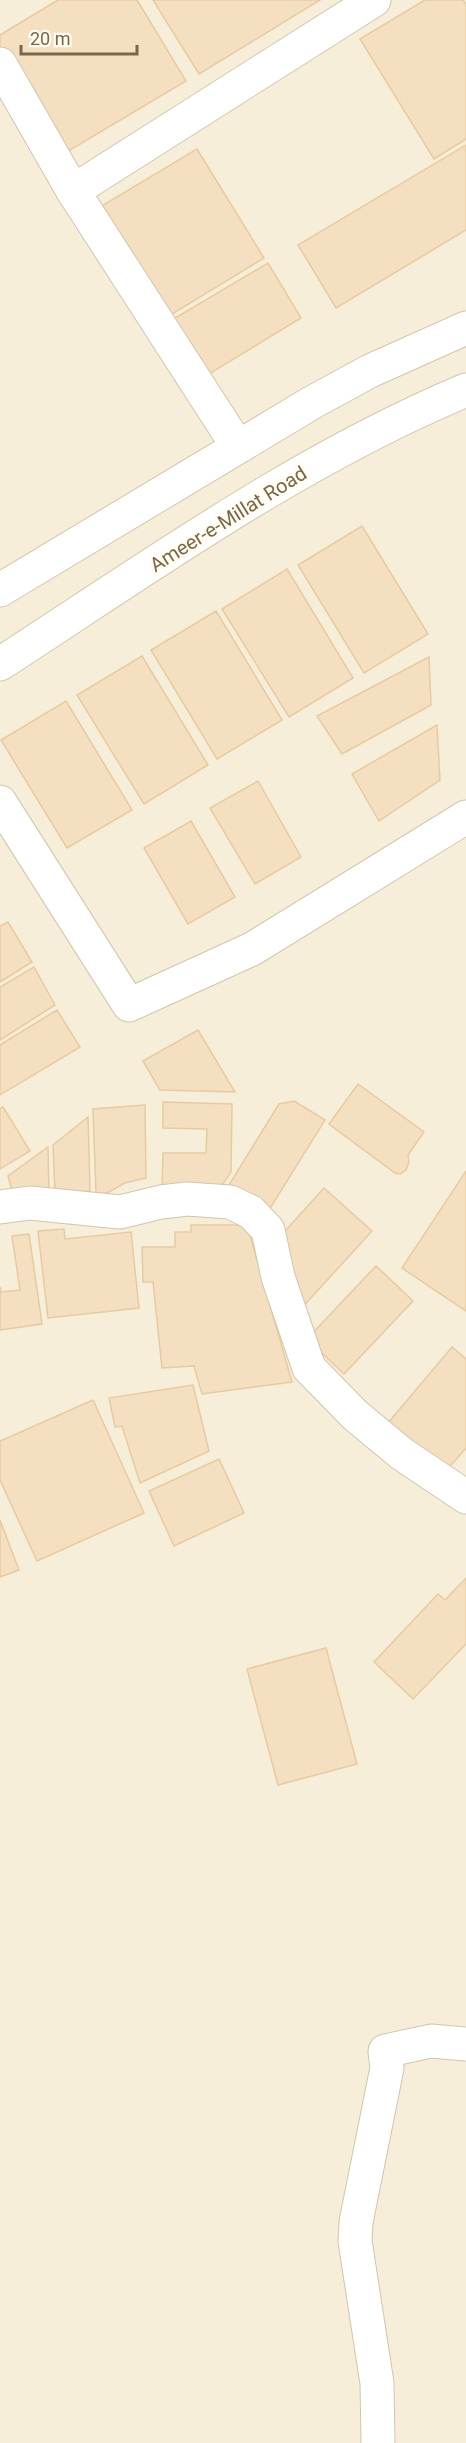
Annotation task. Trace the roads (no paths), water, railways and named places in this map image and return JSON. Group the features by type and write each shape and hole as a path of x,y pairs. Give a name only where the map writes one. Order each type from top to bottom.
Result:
{"street":[{"path":"73,190 374,0"},
{"path":"0,64 73,190 266,492"},
{"path":"0,590 313,402 370,371 466,328"},
{"name":"Ameer-e-Millat Road","path":"0,664 266,492 382,429 466,390"},
{"path":"0,802 129,1005 252,949 466,817"},
{"path":"0,1207 30,1203 120,1212 161,1202 196,1199 230,1202 251,1212 268,1230 278,1277 309,1368 354,1415 402,1454 466,1497"},
{"path":"378,2443 376,2383 354,2241 387,2068 385,2051 431,2042 466,2044"}]}
